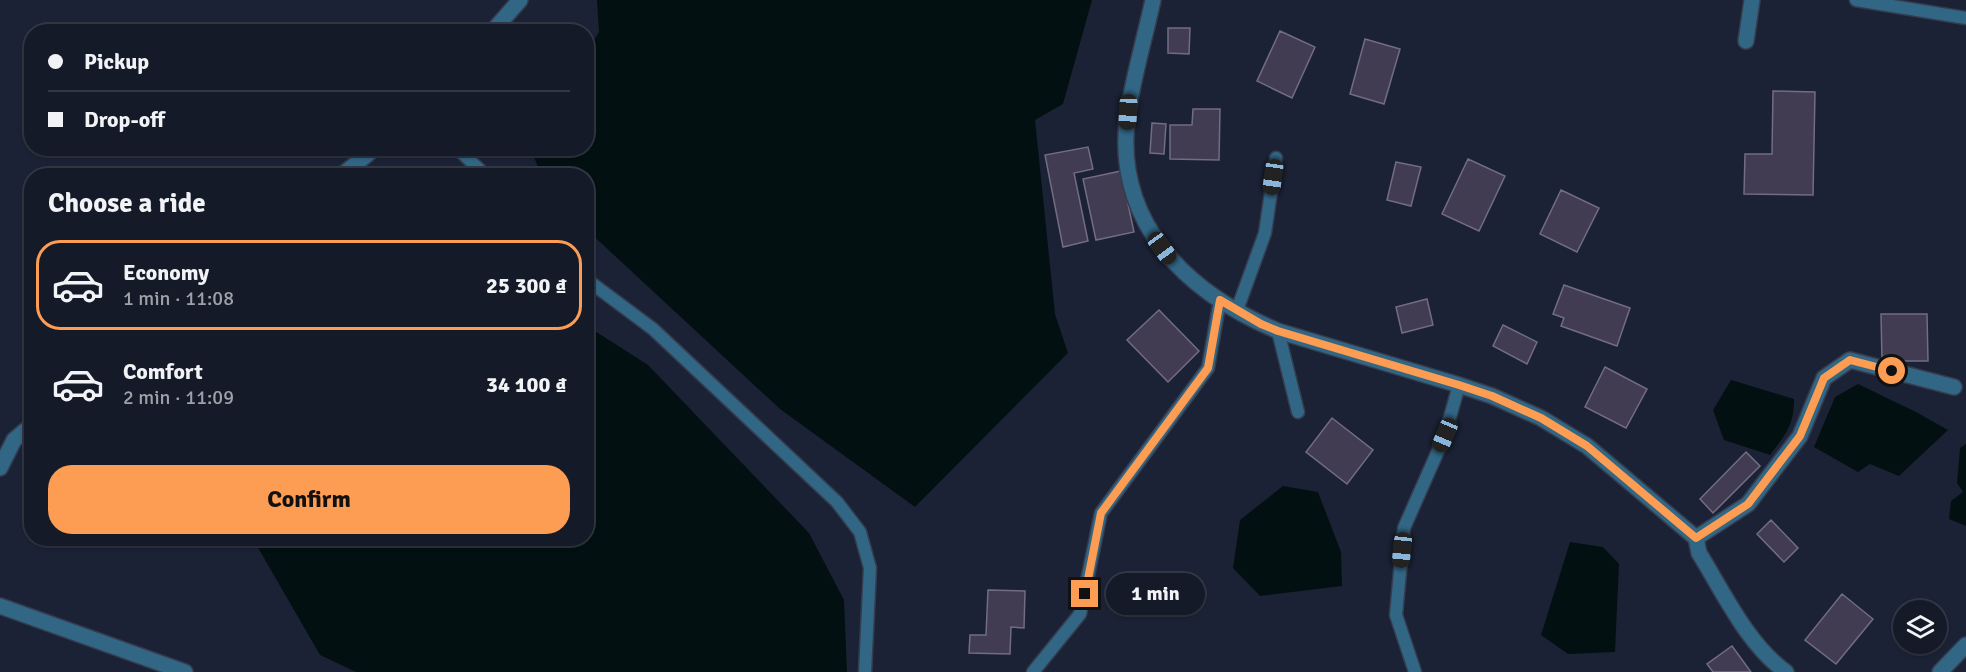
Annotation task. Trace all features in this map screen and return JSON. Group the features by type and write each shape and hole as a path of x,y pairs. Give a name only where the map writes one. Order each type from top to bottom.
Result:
{"street":[{"path":"499,24 520,0"},
{"path":"1153,0 1128,112 1126,142 1129,171 1137,202 1153,236 1172,261 1203,290 1278,331 1492,396 1541,418 1587,446 1696,538 1699,553 1754,641 1769,660 1786,672"},
{"path":"1746,41 1752,0"},
{"path":"351,168 365,156"},
{"path":"1696,538 1748,504 1800,436 1824,378 1850,360 1954,387"},
{"path":"0,468 14,440 24,432"},
{"path":"0,606 185,672"},
{"path":"1940,672 1966,645"}],"lane":[{"path":"1856,0 1966,18"},
{"path":"465,156 478,168"},
{"path":"1237,310 1265,233 1276,158"},
{"path":"594,285 652,329 676,351 837,502 860,532 870,568 865,672"},
{"path":"1033,672 1080,614 1101,513 1208,368 1220,300"},
{"path":"1278,331 1298,412"},
{"path":"1415,672 1395,615 1404,528 1445,435 1459,385"}],"shaded area":[{"path":"597,0 1092,0 1063,104 1035,120 1055,314 1068,353 915,507 780,409 594,236 594,168 538,168 534,156 594,156 594,40 599,32"},
{"path":"594,330 648,365 809,533 844,600 847,672 356,672 320,655 257,546 594,546"},
{"path":"1731,380 1794,399 1791,423 1770,455 1724,440 1713,410"},
{"path":"1858,384 1948,430 1899,476 1870,464 1858,472 1814,447 1835,397"},
{"path":"1966,444 1966,526 1949,519 1951,501 1963,492 1957,483 1960,448"},
{"path":"1283,486 1318,492 1341,552 1342,586 1260,596 1233,568 1240,520"},
{"path":"1570,542 1603,547 1619,564 1615,652 1568,654 1541,635"}],"building":[{"path":"1168,28 1190,28 1189,54 1168,53"},
{"path":"1280,31 1315,47 1292,98 1257,81"},
{"path":"1365,39 1400,49 1384,104 1350,94"},
{"path":"1773,91 1815,92 1813,195 1744,194 1745,154 1772,154"},
{"path":"1193,109 1220,109 1219,160 1170,159 1170,125 1192,125"},
{"path":"1152,123 1166,124 1164,154 1150,153"},
{"path":"1088,147 1093,169 1074,173 1088,241 1063,247 1045,155"},
{"path":"1468,159 1505,176 1479,231 1442,214"},
{"path":"1396,162 1421,167 1411,206 1387,200"},
{"path":"1121,171 1134,232 1096,240 1083,179"},
{"path":"1561,190 1599,208 1577,252 1540,234"},
{"path":"1564,285 1630,308 1617,346 1561,326 1564,318 1553,314"},
{"path":"1427,299 1433,325 1402,333 1396,307"},
{"path":"1159,310 1199,351 1168,382 1127,340"},
{"path":"1881,314 1927,314 1928,361 1882,361"},
{"path":"1503,325 1537,342 1527,364 1493,346"},
{"path":"1605,367 1647,389 1626,428 1585,407"},
{"path":"1332,418 1373,450 1347,484 1306,452"},
{"path":"1746,452 1760,466 1713,513 1700,499"},
{"path":"1771,520 1798,548 1784,562 1757,534"},
{"path":"988,590 1025,591 1024,628 1011,627 1010,654 969,653 970,635 986,635"},
{"path":"1842,594 1873,619 1836,664 1805,640"},
{"path":"1732,646 1751,672 1713,672 1707,664"}],"route":[{"path":"1085,594 1101,513 1208,368 1220,300 1261,324 1278,331 1459,385 1492,396 1541,418 1587,446 1696,538 1748,504 1800,436 1824,378 1850,360 1892,371"}]}
